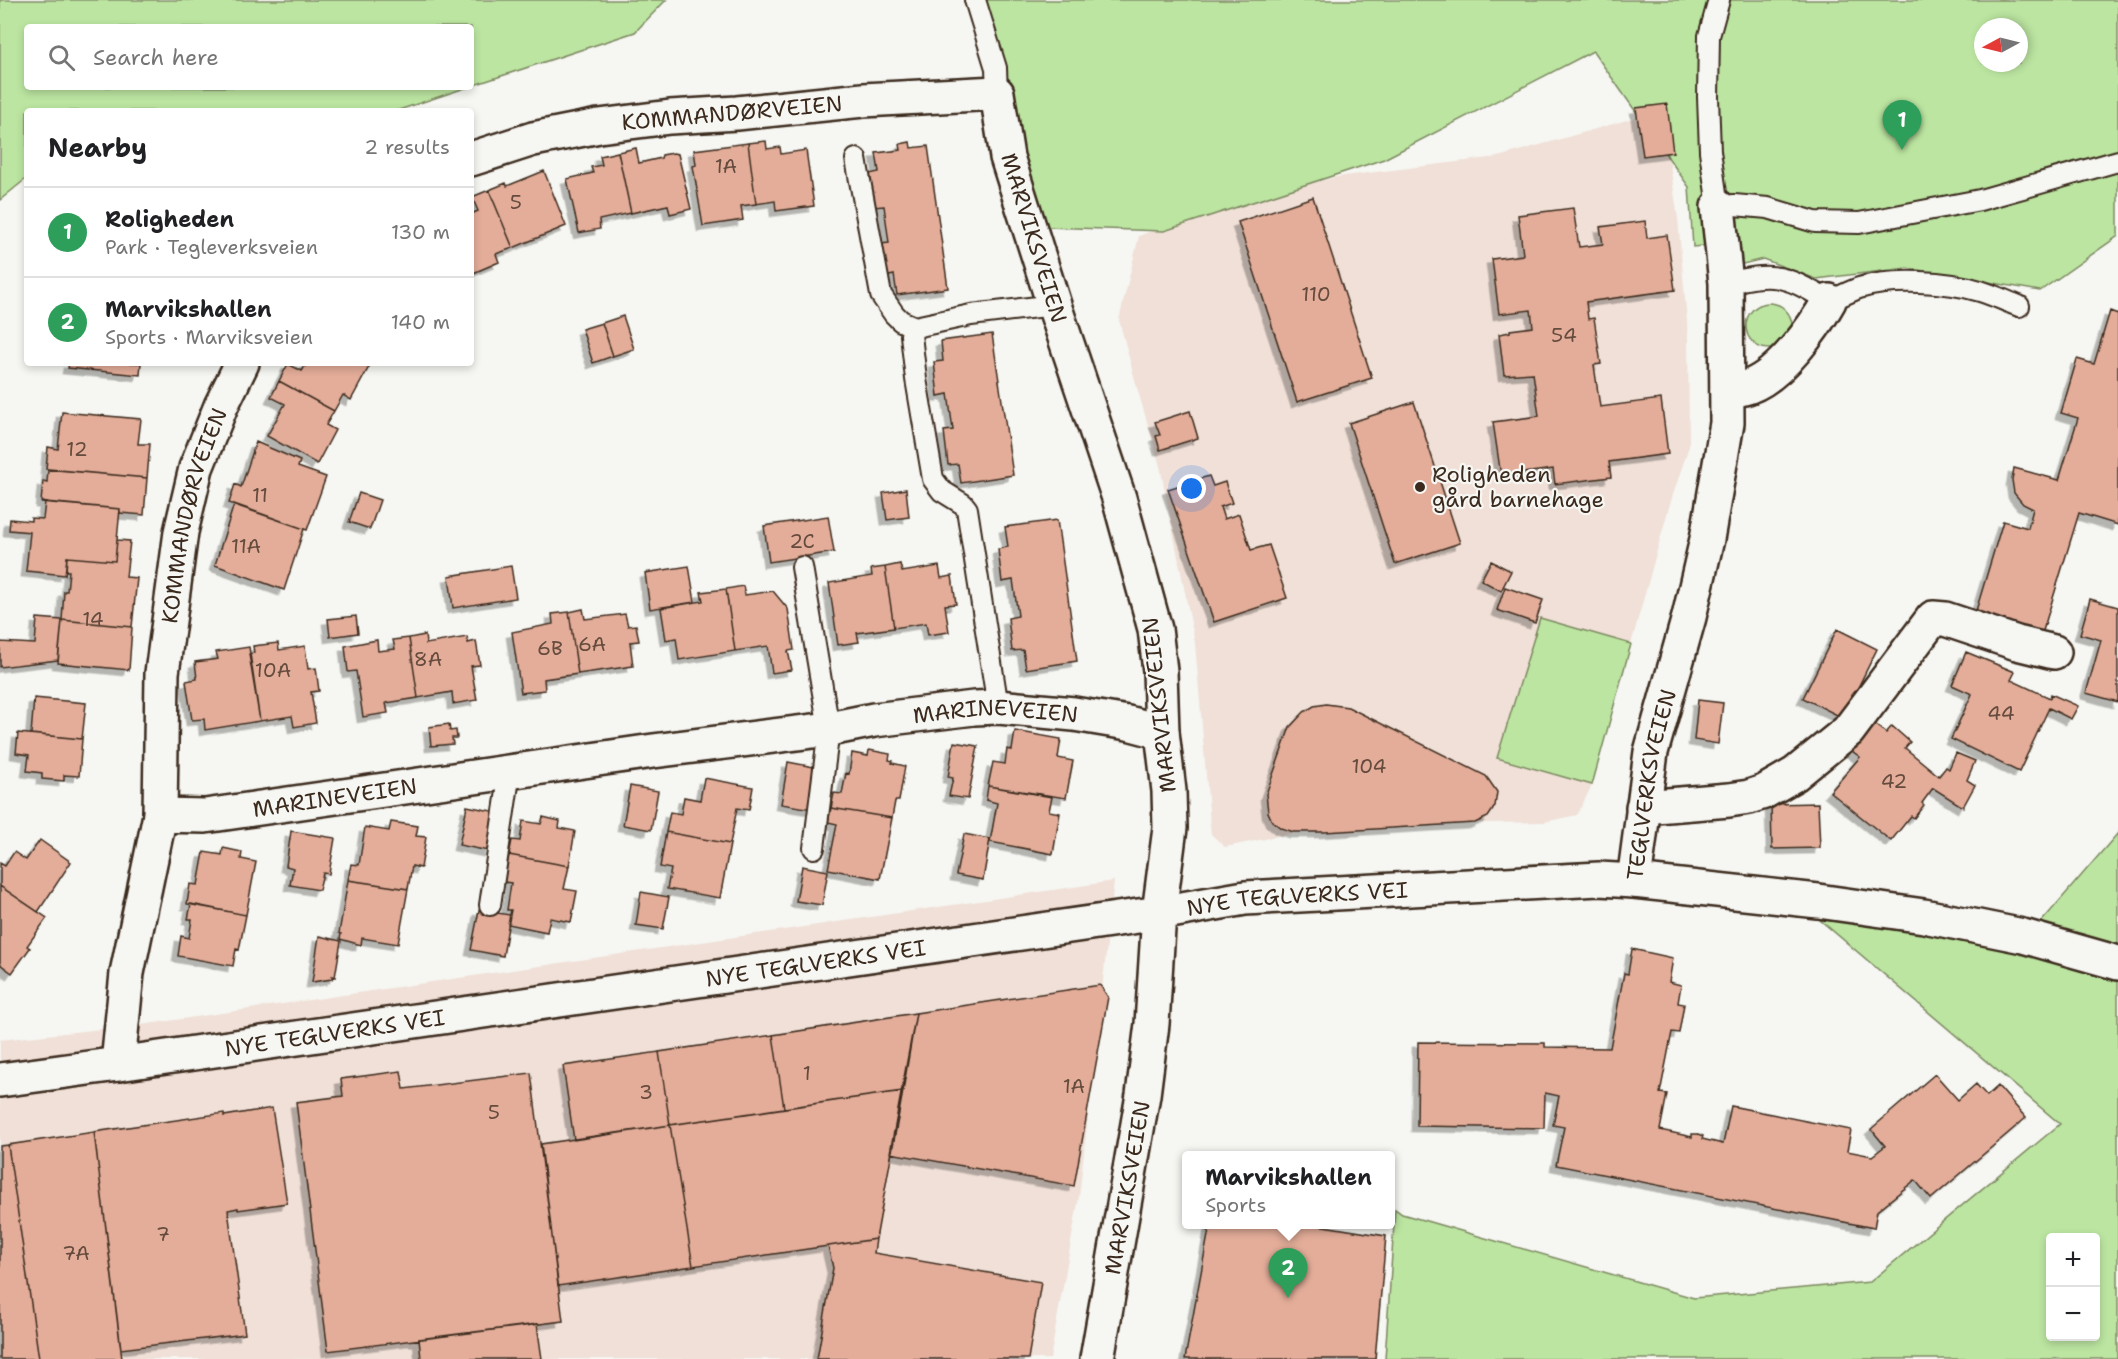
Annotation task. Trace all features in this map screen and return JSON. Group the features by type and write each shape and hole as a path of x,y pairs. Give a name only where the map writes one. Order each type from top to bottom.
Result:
{"street":[{"name":"KOMMANDØRVEIEN","path":"474,158 533,139 599,126 660,118 737,113 863,100 997,93"},
{"name":"MARVIKSVEIEN","path":"997,93 1007,157 1119,498 1140,571 1155,629 1160,671 1162,732 1170,828 1159,913 1152,1024 1143,1095 1097,1359"},
{"name":"TEGLVERKSVEIEN","path":"1718,207 1726,283 1727,423 1707,539 1689,617 1652,752 1634,881 1818,901 1924,916 2023,936 2118,963"},
{"path":"1727,391 1748,387 1774,370 1815,325 1829,301"},
{"name":"KOMMANDØRVEIEN","path":"160,815 162,673 181,532 196,468 221,406 241,366"},
{"path":"1643,807 1729,801 1764,792 1795,774 1848,731 1933,618 1946,619 2017,643 2054,652"},
{"name":"MARINEVEIEN","path":"160,815 205,816 664,749 829,729 874,720 974,708 998,707 1074,714 1162,732"},
{"path":"118,1064 127,973 160,815"},
{"name":"NYE TEGLVERKS VEI","path":"0,1080 1159,913 1245,898 1599,879 1634,881"}],"lane":[{"name":"MARVIKSVEIEN","path":"975,0 996,68 997,93"},
{"path":"1719,0 1709,36 1708,97 1710,151 1718,207 1734,204 1768,208 1815,222 1859,223 1980,200 2118,161"},
{"path":"856,159 881,295 901,321 915,327 971,315 1054,305"},
{"path":"1726,283 1774,277 1788,280 1829,301 1860,288 1902,282 1932,283 1978,290 2019,306"},
{"path":"915,327 911,335 916,378 933,479 942,492 963,504 967,509 998,707"},
{"path":"802,567 829,729 814,849"},
{"path":"490,904 510,771"}],"shaded area":[{"name":"Roligheden gård barnehage","path":"1662,110 1678,219 1688,333 1689,446 1669,507 1592,785 1577,815 1544,822 1298,832 1225,847 1211,834 1195,643 1160,466 1119,320 1139,236 1218,204 1336,177 1498,157"},
{"path":"1114,881 1079,1197 1050,1359 0,1359 0,1040 148,1024"}],"green space":[{"path":"0,0 666,0 635,32 474,85 474,24 24,24 24,90 459,90 405,108 24,108 24,180 0,200"},
{"path":"968,0 2118,0 2118,236 2040,291 1907,268 1816,279 1763,259 1743,264 1731,247 1721,244 1693,247 1689,187 1593,51 1384,159 1164,231 1046,227"},
{"path":"1769,303 1785,310 1792,326 1785,342 1769,349 1753,342 1746,326 1753,310"},
{"path":"1540,618 1631,644 1592,785 1497,758"},
{"path":"2118,833 2118,1359 1385,1359 1395,1209 1402,1214 1694,1298 1870,1282 2060,1124 1793,897 2024,942"}],"building":[{"path":"1667,104 1673,152 1643,156 1636,108"},
{"path":"766,141 767,149 780,147 781,154 806,150 814,206 776,211 775,201 756,204 748,143"},
{"path":"910,142 911,148 928,146 948,288 897,295 894,275 885,277 880,244 889,243 884,206 873,207 869,174 879,172 876,153 901,150 900,144"},
{"path":"748,143 756,204 741,206 743,220 703,226 693,166 696,165 694,150"},
{"path":"636,148 639,163 661,158 662,155 678,154 691,209 670,214 668,205 631,213 618,152"},
{"path":"618,152 631,213 599,220 600,229 579,233 567,179 593,173 591,167 602,165 600,156"},
{"path":"544,171 566,226 513,248 489,190 506,183 507,186"},
{"path":"489,190 513,248 496,254 499,262 474,273 474,213 478,211 474,196"},
{"path":"1313,197 1372,378 1297,402 1238,222"},
{"path":"1573,208 1579,247 1603,244 1600,227 1645,221 1647,238 1667,235 1675,290 1586,302 1588,319 1594,318 1601,364 1594,365 1600,407 1661,399 1668,454 1609,462 1611,477 1555,484 1553,469 1501,476 1493,422 1539,416 1533,373 1504,375 1499,334 1533,327 1531,310 1499,314 1492,259 1523,255 1518,215"},
{"path":"2110,311 2118,314 2118,525 2079,513 2042,634 1975,614 2003,521 2028,528 2033,509 2023,504 2014,493 2012,480 2014,468 2059,480 2078,418 2061,413 2077,359 2094,364"},
{"path":"623,316 634,349 613,356 602,323"},
{"path":"602,323 613,356 593,363 582,329"},
{"path":"992,334 1013,475 961,483 958,464 948,465 944,431 953,430 948,394 938,396 934,362 943,361 941,341"},
{"path":"68,366 141,366 140,375 68,368"},
{"path":"287,366 302,371 305,366 369,366 351,400 343,395 334,411 279,381"},
{"path":"279,381 334,411 326,425 335,430 317,464 267,436 285,404 271,397"},
{"path":"1414,402 1460,543 1395,564 1349,423"},
{"path":"1190,411 1198,438 1160,450 1156,436 1160,435 1155,422"},
{"path":"62,412 141,419 138,444 150,444 147,478 46,469 48,447 58,449"},
{"path":"256,442 300,461 298,467 326,477 307,530 229,503 235,484 241,487"},
{"path":"48,469 147,478 144,515 120,513 120,509 41,502 43,481 47,482"},
{"path":"1209,476 1213,486 1225,482 1232,503 1220,507 1224,519 1239,514 1251,550 1269,545 1287,598 1214,622 1168,489"},
{"path":"906,489 909,517 887,520 883,493"},
{"path":"359,493 380,500 370,529 349,522"},
{"path":"45,502 120,509 115,561 67,557 65,575 26,571 30,532 9,530 10,519 31,521 31,518 43,519"},
{"path":"234,504 304,529 284,590 215,565"},
{"path":"828,516 834,552 769,562 764,526"},
{"path":"1057,520 1077,661 1026,669 1023,650 1012,651 1008,618 1018,616 1013,580 1002,582 998,549 1008,547 1005,527"},
{"path":"117,540 130,541 126,577 137,578 132,627 62,620 64,591 67,591 69,571 66,571 67,557 115,561"},
{"path":"1491,561 1511,571 1501,591 1481,580"},
{"path":"900,564 902,572 939,566 941,578 952,576 956,604 945,605 949,632 928,635 926,623 894,628 885,567"},
{"path":"511,566 516,598 453,608 449,576"},
{"path":"689,566 695,602 650,609 645,573"},
{"path":"885,567 894,628 857,633 859,642 838,645 829,583 872,576 871,569"},
{"path":"743,586 745,595 773,591 788,609 794,650 788,651 792,670 772,673 768,646 735,651 726,589"},
{"path":"1505,587 1543,600 1535,623 1497,610"},
{"path":"726,589 735,651 679,660 676,638 666,640 661,608 703,601 701,592"},
{"path":"2090,599 2118,607 2118,702 2086,693 2101,640 2080,634"},
{"path":"583,609 585,619 625,614 628,626 636,625 639,641 630,642 633,666 578,674 569,612"},
{"path":"569,612 578,674 544,679 545,690 521,693 512,632 553,624 552,614"},
{"path":"356,616 358,633 330,637 328,619"},
{"path":"37,618 62,620 58,660 0,667 0,642 35,644"},
{"path":"62,620 132,627 129,670 58,663"},
{"path":"1837,629 1877,649 1843,718 1803,698"},
{"path":"425,635 426,644 467,637 468,643 476,641 480,665 471,666 477,700 453,704 452,692 418,698 409,638"},
{"path":"409,638 418,698 386,703 388,713 363,717 356,671 348,672 345,646 377,640 378,651 395,649 393,640"},
{"path":"278,643 279,650 305,646 308,669 316,668 319,691 311,692 316,723 294,727 292,716 260,721 249,654 254,653 253,646"},
{"path":"249,647 260,721 205,730 204,719 192,720 186,681 197,679 195,662 218,659 216,652"},
{"path":"1966,652 2015,672 2011,680 2050,698 2051,694 2078,706 2071,719 2049,708 2019,772 1951,739 1972,694 1952,685"},
{"path":"34,698 86,703 82,739 31,734"},
{"path":"1698,700 1723,703 1718,744 1694,740"},
{"path":"1326,704 1348,707 1486,776 1497,792 1495,806 1488,817 1475,823 1325,832 1294,832 1281,828 1272,821 1268,812 1266,794 1290,727 1304,712 1314,706"},
{"path":"1874,723 1886,733 1892,726 1910,742 1905,748 1939,776 1946,767 1949,769 1956,753 1975,761 1967,780 1975,785 1963,807 1933,788 1914,818 1911,816 1891,841 1830,792 1860,757 1852,751"},
{"path":"449,724 450,731 456,730 457,738 452,738 453,744 431,746 429,727"},
{"path":"1015,731 1061,739 1058,758 1073,761 1066,798 988,786 993,762 1005,764 1007,749 1012,750"},
{"path":"18,733 82,739 79,776 64,775 64,781 42,779 42,773 27,771 29,755 16,753"},
{"path":"954,742 978,746 968,799 949,796 953,778 948,777"},
{"path":"869,750 890,754 889,760 893,761 892,763 905,766 899,801 895,801 892,818 831,808 834,793 842,794 846,773 849,774 852,753 868,756"},
{"path":"788,762 819,768 812,809 781,804"},
{"path":"704,778 753,787 749,810 737,808 730,844 666,832 670,812 681,814 684,797 700,800"},
{"path":"630,786 658,791 651,830 623,825"},
{"path":"988,786 1052,797 1049,811 1060,813 1053,854 990,842 997,803 986,800"},
{"path":"1818,803 1820,848 1772,849 1771,804"},
{"path":"467,806 497,812 489,851 459,845"},
{"path":"831,808 892,818 880,879 828,869 837,824 828,822"},
{"path":"543,817 560,821 559,828 575,831 569,866 509,855 512,840 520,841 523,821 541,824"},
{"path":"391,822 418,826 416,836 426,837 421,868 412,866 408,889 348,880 351,864 359,865 365,827 389,831"},
{"path":"291,831 335,838 329,874 323,873 319,890 290,885 293,868 286,866"},
{"path":"666,832 730,844 720,898 667,889 671,869 660,867"},
{"path":"964,834 990,839 983,880 956,875"},
{"path":"40,840 71,862 38,912 0,886 0,863 5,866 14,852 26,860"},
{"path":"223,848 242,852 241,859 256,862 246,915 187,904 190,884 198,885 204,852 222,855"},
{"path":"509,855 569,866 564,889 577,891 571,922 550,918 547,932 508,924 511,910 507,910 511,883 504,882"},
{"path":"802,866 828,871 822,905 796,901"},
{"path":"348,880 408,889 398,944 362,938 361,945 340,939"},
{"path":"0,886 47,918 27,946 30,948 12,973 0,964"},
{"path":"641,892 669,897 663,929 636,925"},
{"path":"191,904 246,915 239,950 236,949 233,966 178,956 181,936 189,938 192,919 188,919"},
{"path":"479,910 510,915 503,956 471,950"},
{"path":"319,936 341,941 335,977 312,982"},
{"path":"1632,949 1673,958 1669,982 1681,985 1678,1003 1684,1004 1679,1033 1672,1032 1660,1093 1667,1094 1660,1130 1692,1137 1692,1134 1698,1134 1703,1136 1702,1139 1723,1144 1731,1106 1851,1130 1847,1151 1872,1156 1885,1146 1871,1129 1935,1074 1958,1100 1976,1084 1987,1096 1998,1086 2026,1118 1931,1199 1915,1180 1877,1211 1874,1228 1556,1165 1564,1127 1553,1125 1559,1096 1545,1093 1544,1128 1417,1126 1418,1042 1545,1043 1545,1047 1610,1048 1624,973 1628,974"},
{"path":"1100,985 1108,997 1074,1186 890,1153 916,1013"},
{"path":"916,1013 903,1091 784,1108 773,1035"},
{"path":"773,1035 784,1108 670,1125 659,1052"},
{"path":"659,1052 670,1125 574,1140 563,1066"},
{"path":"401,1071 404,1089 531,1073 563,1321 328,1351 296,1102 343,1096 341,1079"},
{"path":"903,1091 876,1239 693,1266 670,1125"},
{"path":"272,1108 287,1203 228,1210 245,1334 121,1349 94,1132"},
{"path":"670,1125 693,1266 558,1286 541,1144"},
{"path":"94,1132 122,1359 39,1359 8,1145"},
{"path":"8,1145 39,1359 0,1359 0,1146"},
{"path":"1209,1229 1342,1229 1386,1236 1375,1359 1185,1359"},
{"path":"876,1239 874,1253 1041,1282 1028,1359 817,1359 833,1268 828,1246"},
{"path":"537,1324 542,1359 421,1359 419,1339"}],"place":[{"name":"Roligheden","path":"1902,150"},
{"name":"Roligheden gård barnehage","path":"1420,487"},
{"name":"Marvikshallen","path":"1288,1298"}]}
